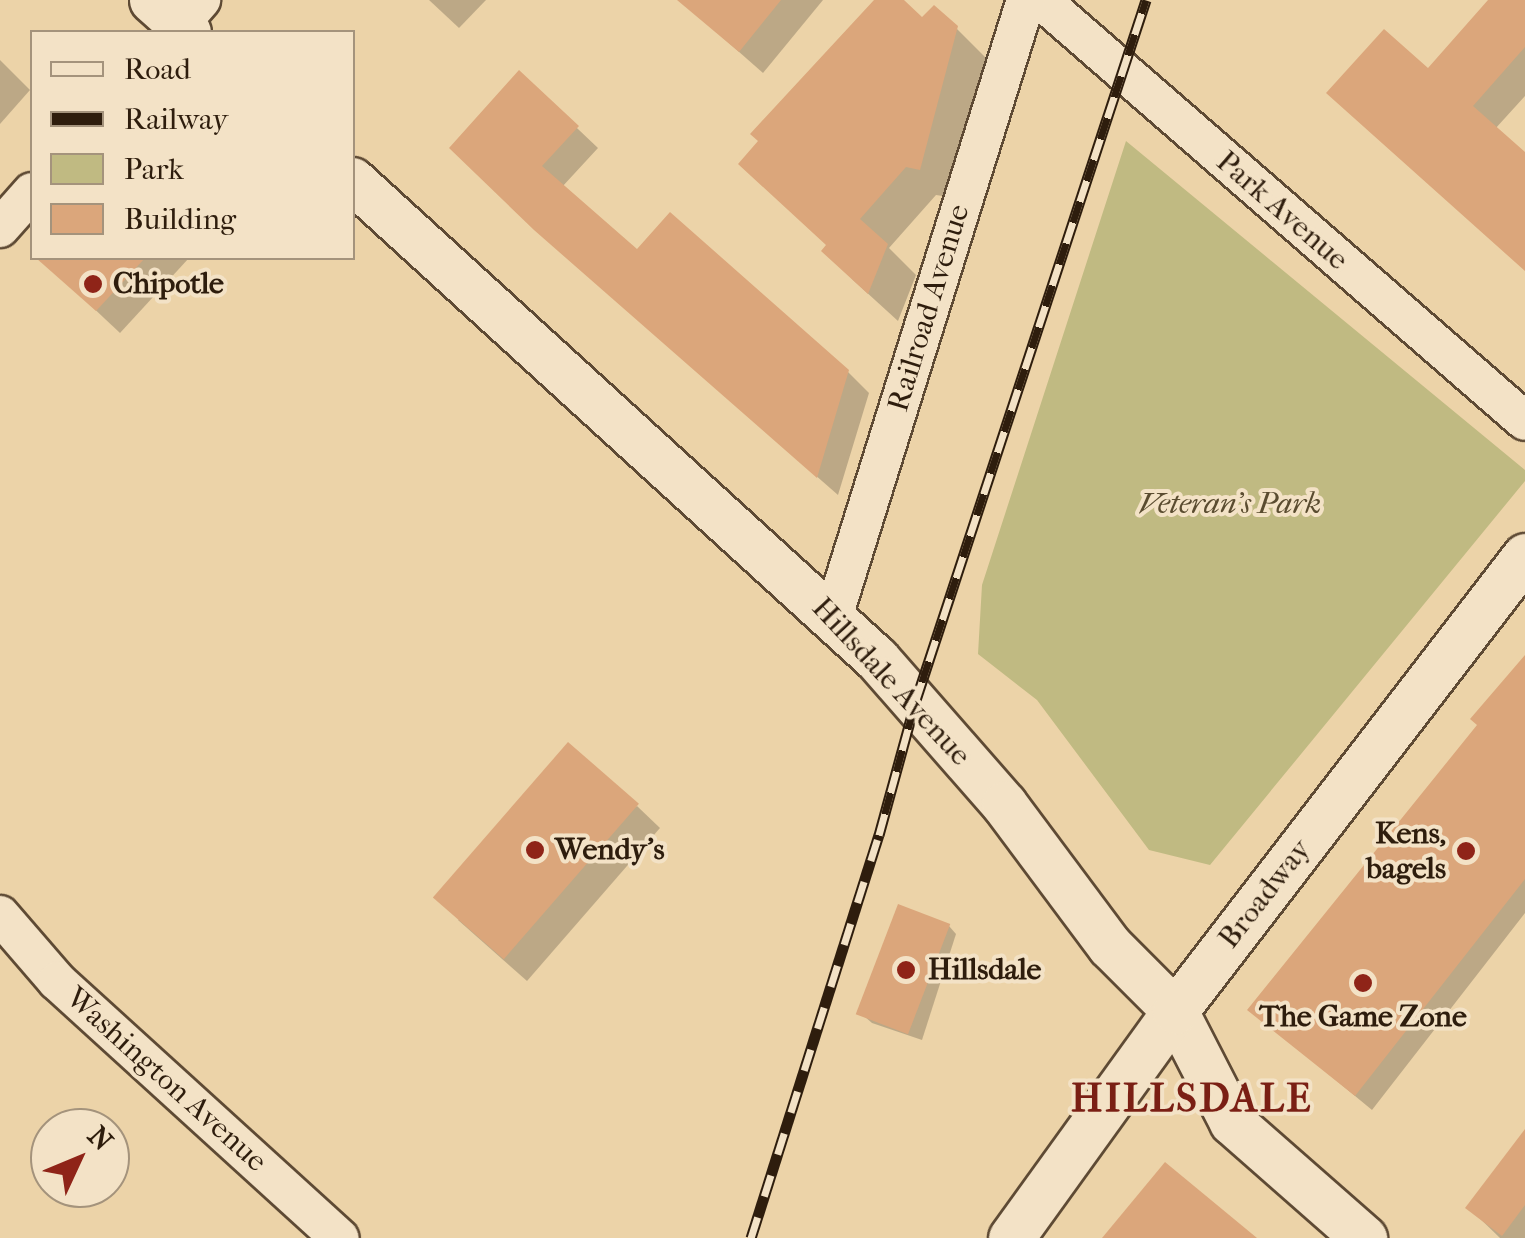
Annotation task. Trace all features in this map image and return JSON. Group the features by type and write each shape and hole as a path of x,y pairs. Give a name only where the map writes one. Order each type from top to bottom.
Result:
{"street":[{"name":"Railroad Avenue","path":"833,616 1026,0"},
{"name":"Park Avenue","path":"1041,0 1525,421"},
{"name":"Hillsdale Avenue","path":"355,183 877,659 1004,804 1110,946 1175,1011 1232,1122 1364,1238"},
{"path":"0,228 30,194"},
{"name":"Broadway","path":"1011,1238 1175,1011 1525,556"},
{"name":"Washington Avenue","path":"0,915 57,981 339,1238"}],"green space":[{"name":"Veteran's Park","path":"1126,141 1525,470 1525,481 1210,865 1149,850 1037,700 978,654 982,585"}],"building":[{"path":"677,0 781,0 739,52"},
{"path":"874,0 904,0 922,17 934,5 958,26 920,170 906,167 860,219 888,244 868,294 821,251 826,245 738,164 758,141 750,134"},
{"path":"1488,0 1525,0 1525,47 1473,106 1525,152 1525,271 1326,93 1384,29 1428,68"},
{"path":"519,70 579,126 542,166 637,249 670,212 849,370 817,478 534,230 449,148"},
{"name":"Chipotle","path":"38,260 143,260 96,311"},
{"path":"1525,655 1525,879 1355,1096 1247,1010 1477,725 1470,719"},
{"name":"Wendy's","path":"568,742 639,804 504,959 433,897"},
{"name":"Hillsdale","path":"898,904 950,924 908,1034 856,1014"},
{"path":"1525,1129 1525,1205 1502,1236 1465,1208"},
{"path":"1165,1162 1257,1238 1102,1238"}],"railway":[{"path":"751,1238 879,835 915,703 1146,0"}],"place":[{"name":"Chipotle","path":"93,284"},
{"name":"Wendy's","path":"535,850"},
{"name":"Kens, bagels","path":"1466,851"},
{"name":"Hillsdale","path":"906,970"},
{"name":"The Game Zone","path":"1363,983"}],"district":[{"name":"HILLSDALE","path":"1192,1098"}]}
